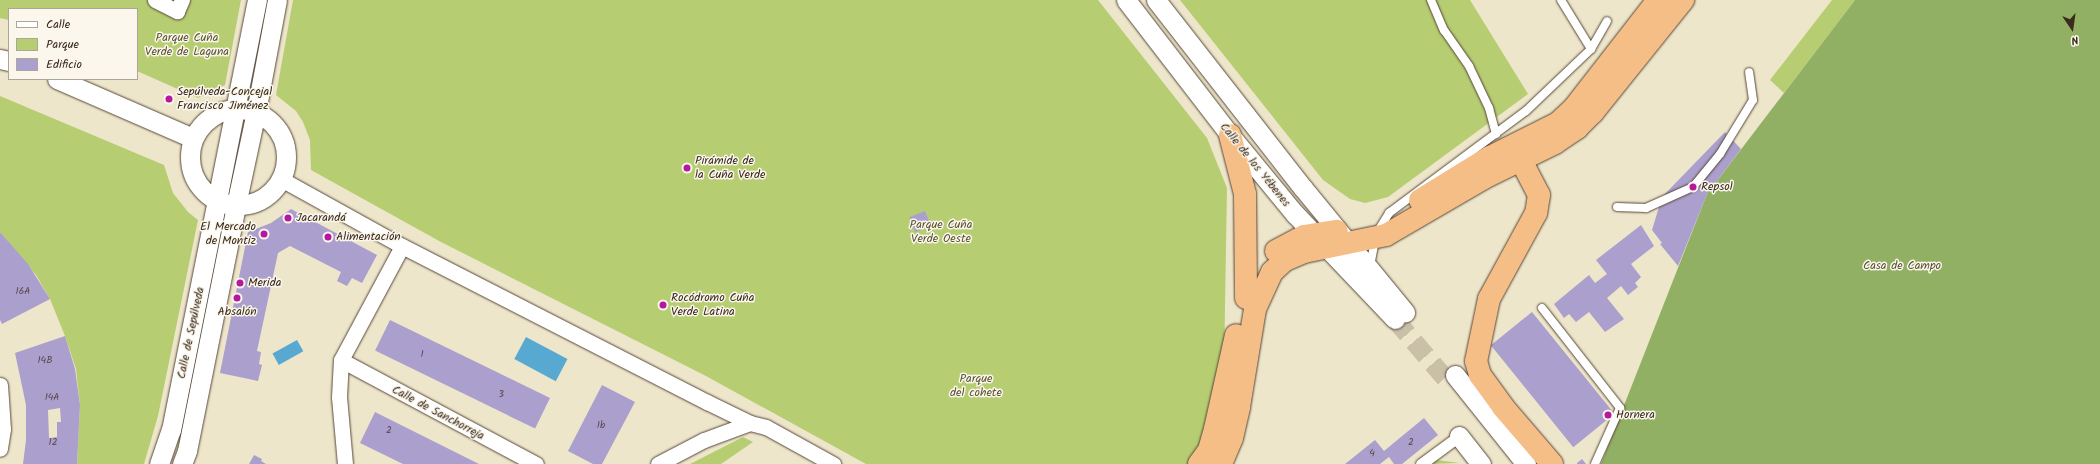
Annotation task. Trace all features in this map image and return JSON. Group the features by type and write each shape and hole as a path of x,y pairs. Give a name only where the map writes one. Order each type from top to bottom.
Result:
{"highway":[{"path":"1517,156 1574,108 1658,0"},
{"path":"1221,464 1232,438 1255,309 1262,289 1272,272 1285,260 1333,239 1378,230 1452,179 1555,143 1577,128 1683,0"},
{"path":"1230,135 1240,165 1245,194 1246,298"},
{"path":"1517,156 1533,197 1531,214 1492,281 1480,318 1472,365 1483,386 1548,464"},
{"path":"1517,156 1538,195 1536,213 1489,299 1476,361 1480,375 1503,407 1552,464"},
{"path":"1199,464 1209,450 1215,429 1251,282 1278,249 1304,236 1333,239"}],"street":[{"path":"155,0 178,11 182,0"},
{"name":"Calle de Sepúlveda","path":"182,464 190,436 227,203 237,109 257,0"},
{"name":"Calle de Sepúlveda","path":"159,464 171,430 227,203 256,112 277,0"},
{"name":"Calle de los Yébenes","path":"1126,0 1230,135 1333,239 1400,315 1370,269 1333,239 1303,188 1156,0"},
{"path":"59,80 193,138"},
{"path":"237,109 256,112 278,130 285,146 286,163 280,179 269,193 253,202 227,203 202,190 193,174 190,157 193,138 203,123 217,113 237,109"},
{"path":"280,179 402,246 750,423 766,427 833,464"},
{"path":"346,464 339,397 341,360 402,246"},
{"name":"Calle de Sanchorreja","path":"341,360 536,464"},
{"path":"1512,464 1452,378 1526,464"},
{"path":"0,385 3,429 0,449"},
{"path":"658,464 704,440 750,423"},
{"path":"1421,464 1459,436 1481,464"}],"lane":[{"path":"1431,0 1444,30 1469,66 1486,101 1496,134"},
{"path":"1561,0 1591,49"},
{"path":"1370,269 1378,230 1398,205 1526,111 1591,49 1607,21"},
{"path":"1617,207 1646,208 1693,187 1720,154 1753,100 1749,72"},
{"path":"1542,308 1620,408 1595,464"}],"green space":[{"name":"Parque Cuña Verde de Laguna","path":"0,0 241,0 225,85 198,98 138,71 138,8 8,8 8,20 0,18"},
{"name":"Parque Cuña Verde Oeste","path":"293,0 1098,0 1207,138 1227,188 1223,427 1196,464 866,464 706,376 441,242 311,170 310,140 303,122 296,111 276,95"},
{"path":"1180,0 1470,0 1528,94 1388,197 1365,203 1350,199 1323,180"},
{"path":"1832,0 1855,0 1784,93 1770,80"},
{"name":"Casa de Campo","path":"1855,0 2100,0 2100,464 1601,464 1707,194"},
{"path":"0,96 164,165 173,193 188,212 198,220 158,416 144,464 77,464 80,405 76,369 50,299 36,275 0,232"},
{"path":"743,437 753,442 721,464 690,464"},
{"path":"1436,460 1460,463 1431,464"}],"water":[{"path":"526,337 567,359 556,381 514,359"},
{"path":"297,340 303,351 279,365 273,354"}],"building":[{"path":"1725,132 1741,149 1707,194 1678,266 1660,244 1662,243 1652,230 1662,197"},
{"path":"291,209 377,255 362,283 352,278 347,286 337,281 341,272 290,246 278,253 257,351 261,352 259,364 262,365 258,381 220,373 248,232 271,223"},
{"path":"925,211 931,226 915,232 909,217"},
{"path":"1641,225 1654,246 1631,264 1641,277 1635,283 1638,287 1628,295 1621,286 1607,298 1624,319 1605,332 1589,312 1576,322 1569,314 1564,318 1554,304 1589,275 1595,283 1607,274 1596,260"},
{"path":"0,232 28,264 50,299 2,324 0,320"},
{"path":"1532,312 1614,414 1573,447 1491,345"},
{"path":"390,320 550,398 535,429 375,351"},
{"path":"65,336 75,369 80,405 77,464 23,464 26,440 26,405 15,353","holes":["60,408 61,422 57,422 57,437 49,438 48,410"]},
{"path":"602,385 635,402 602,464 593,464 568,451"},
{"path":"375,412 479,464 403,464 360,443"},
{"path":"1424,418 1438,435 1402,464 1394,464 1389,457 1380,464 1345,464 1375,440 1384,451"},
{"path":"254,455 262,459 261,461 266,464 249,464"},
{"path":"1582,459 1586,464 1577,464 1577,463"}],"tunnel":[{"path":"1395,319 1448,381"}],"place":[{"name":"Sepúlveda-Concejal Francisco Jiménez","path":"169,99"},
{"name":"Pirámide de la Cuña Verde","path":"687,168"},
{"name":"Repsol","path":"1693,187"},
{"name":"Jacarandá","path":"288,218"},
{"name":"El Mercado de Montiz","path":"264,234"},
{"name":"Alimentación","path":"328,237"},
{"name":"Merida","path":"240,283"},
{"name":"Absalón","path":"237,298"},
{"name":"Rocódromo Cuña Verde Latina","path":"663,305"},
{"name":"Hornera","path":"1608,415"}],"park label":[{"name":"Parque del cohete","path":"976,386"}]}
